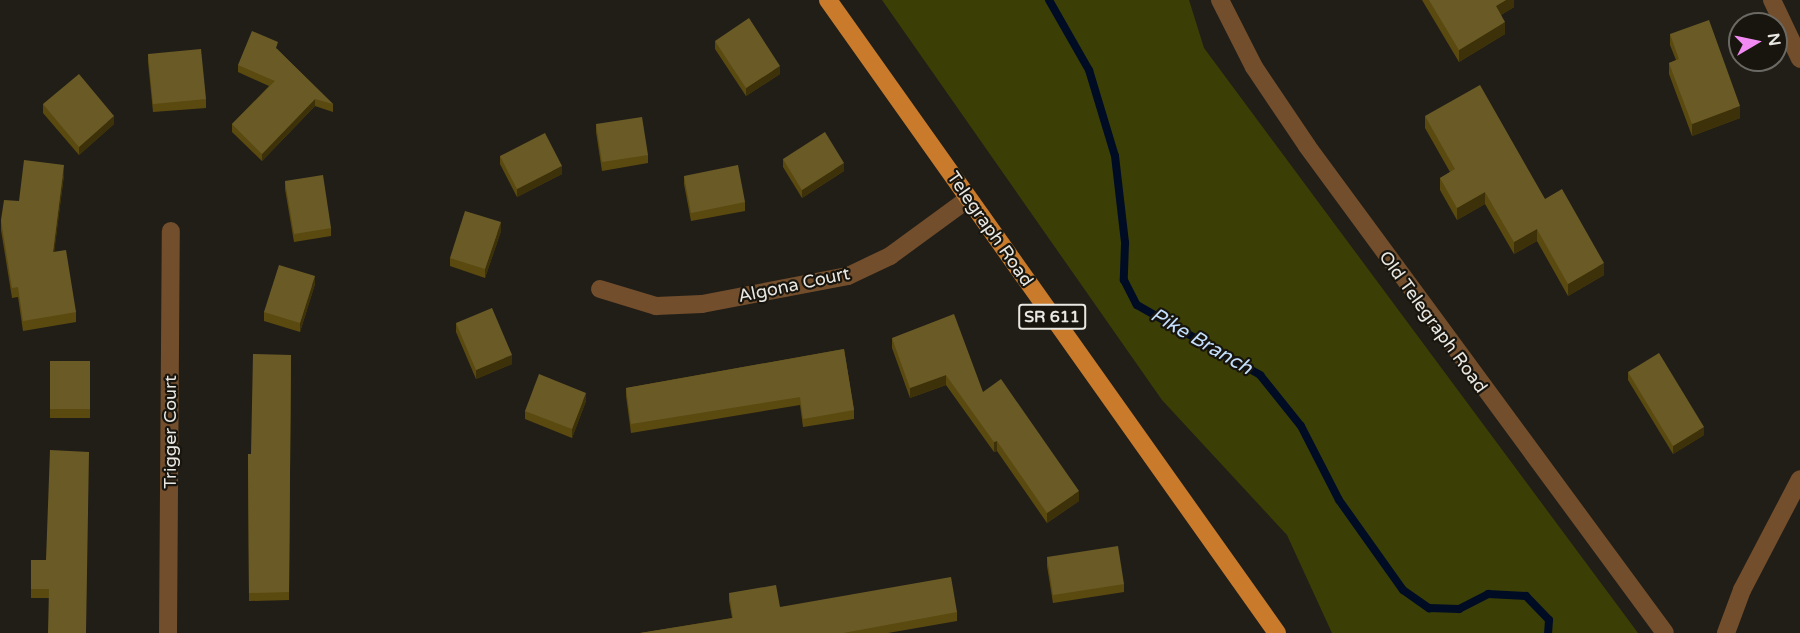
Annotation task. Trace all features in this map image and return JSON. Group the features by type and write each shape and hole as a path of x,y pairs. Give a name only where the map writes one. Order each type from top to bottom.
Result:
{"main road":[{"name":"Telegraph Road","path":"828,0 1277,633"}],"street":[{"name":"Old Telegraph Road","path":"1220,0 1254,67 1307,146 1665,633"},
{"path":"1772,0 1800,59"},
{"name":"Algona Court","path":"600,289 656,306 702,304 848,276 890,256 968,198"},
{"name":"Trigger Court","path":"168,633 171,231"},
{"path":"1726,633 1742,590 1800,479"}],"shaded area":[{"path":"882,0 1189,0 1204,48 1638,633 1332,633 1287,535 1162,400"}],"building":[{"path":"1429,0 1506,0 1496,6 1505,22 1459,50"},
{"path":"749,18 780,66 746,88 715,41"},
{"path":"1709,20 1740,106 1692,124 1669,63 1679,59 1670,34"},
{"path":"252,31 278,42 276,48 333,104 315,99 262,154 232,124 275,81 238,65"},
{"path":"201,49 206,99 153,104 148,54"},
{"path":"79,74 114,116 79,147 43,104"},
{"path":"1480,85 1545,199 1562,189 1604,263 1568,284 1537,229 1514,242 1485,192 1457,208 1440,178 1455,169 1425,116"},
{"path":"642,117 648,155 602,162 596,124"},
{"path":"825,132 844,163 802,190 783,159"},
{"path":"545,133 562,166 517,189 500,156"},
{"path":"24,160 64,165 53,252 66,250 76,312 23,321 18,287 12,288 1,220 4,200 19,201"},
{"path":"738,165 745,202 691,213 684,176"},
{"path":"323,175 331,228 294,234 285,181"},
{"path":"465,211 501,222 485,269 450,258"},
{"path":"279,265 315,276 300,323 264,312"},
{"path":"492,308 512,355 476,370 456,323"},
{"path":"954,314 983,392 1001,379 1079,491 1047,513 997,441 994,442 946,375 910,388 892,338"},
{"path":"844,349 854,410 803,419 800,397 631,424 626,388"},
{"path":"1659,353 1704,427 1673,446 1628,372"},
{"path":"253,354 291,355 289,592 249,593 248,454 251,454"},
{"path":"50,361 90,361 90,409 50,409"},
{"path":"539,374 586,393 572,429 525,411"},
{"path":"50,450 89,452 86,633 48,633 49,589 31,589 31,560 46,560"},
{"path":"1118,546 1124,584 1053,595 1047,557"},
{"path":"951,577 957,612 843,633 640,633 733,618 729,593 776,585 780,607"}],"waterway":[{"name":"Pike Branch","path":"1049,0 1089,70 1115,156 1125,243 1124,280 1137,305 1260,375 1301,426 1339,500 1403,590 1429,608 1459,609 1488,594 1526,596 1549,620 1548,633"}]}
